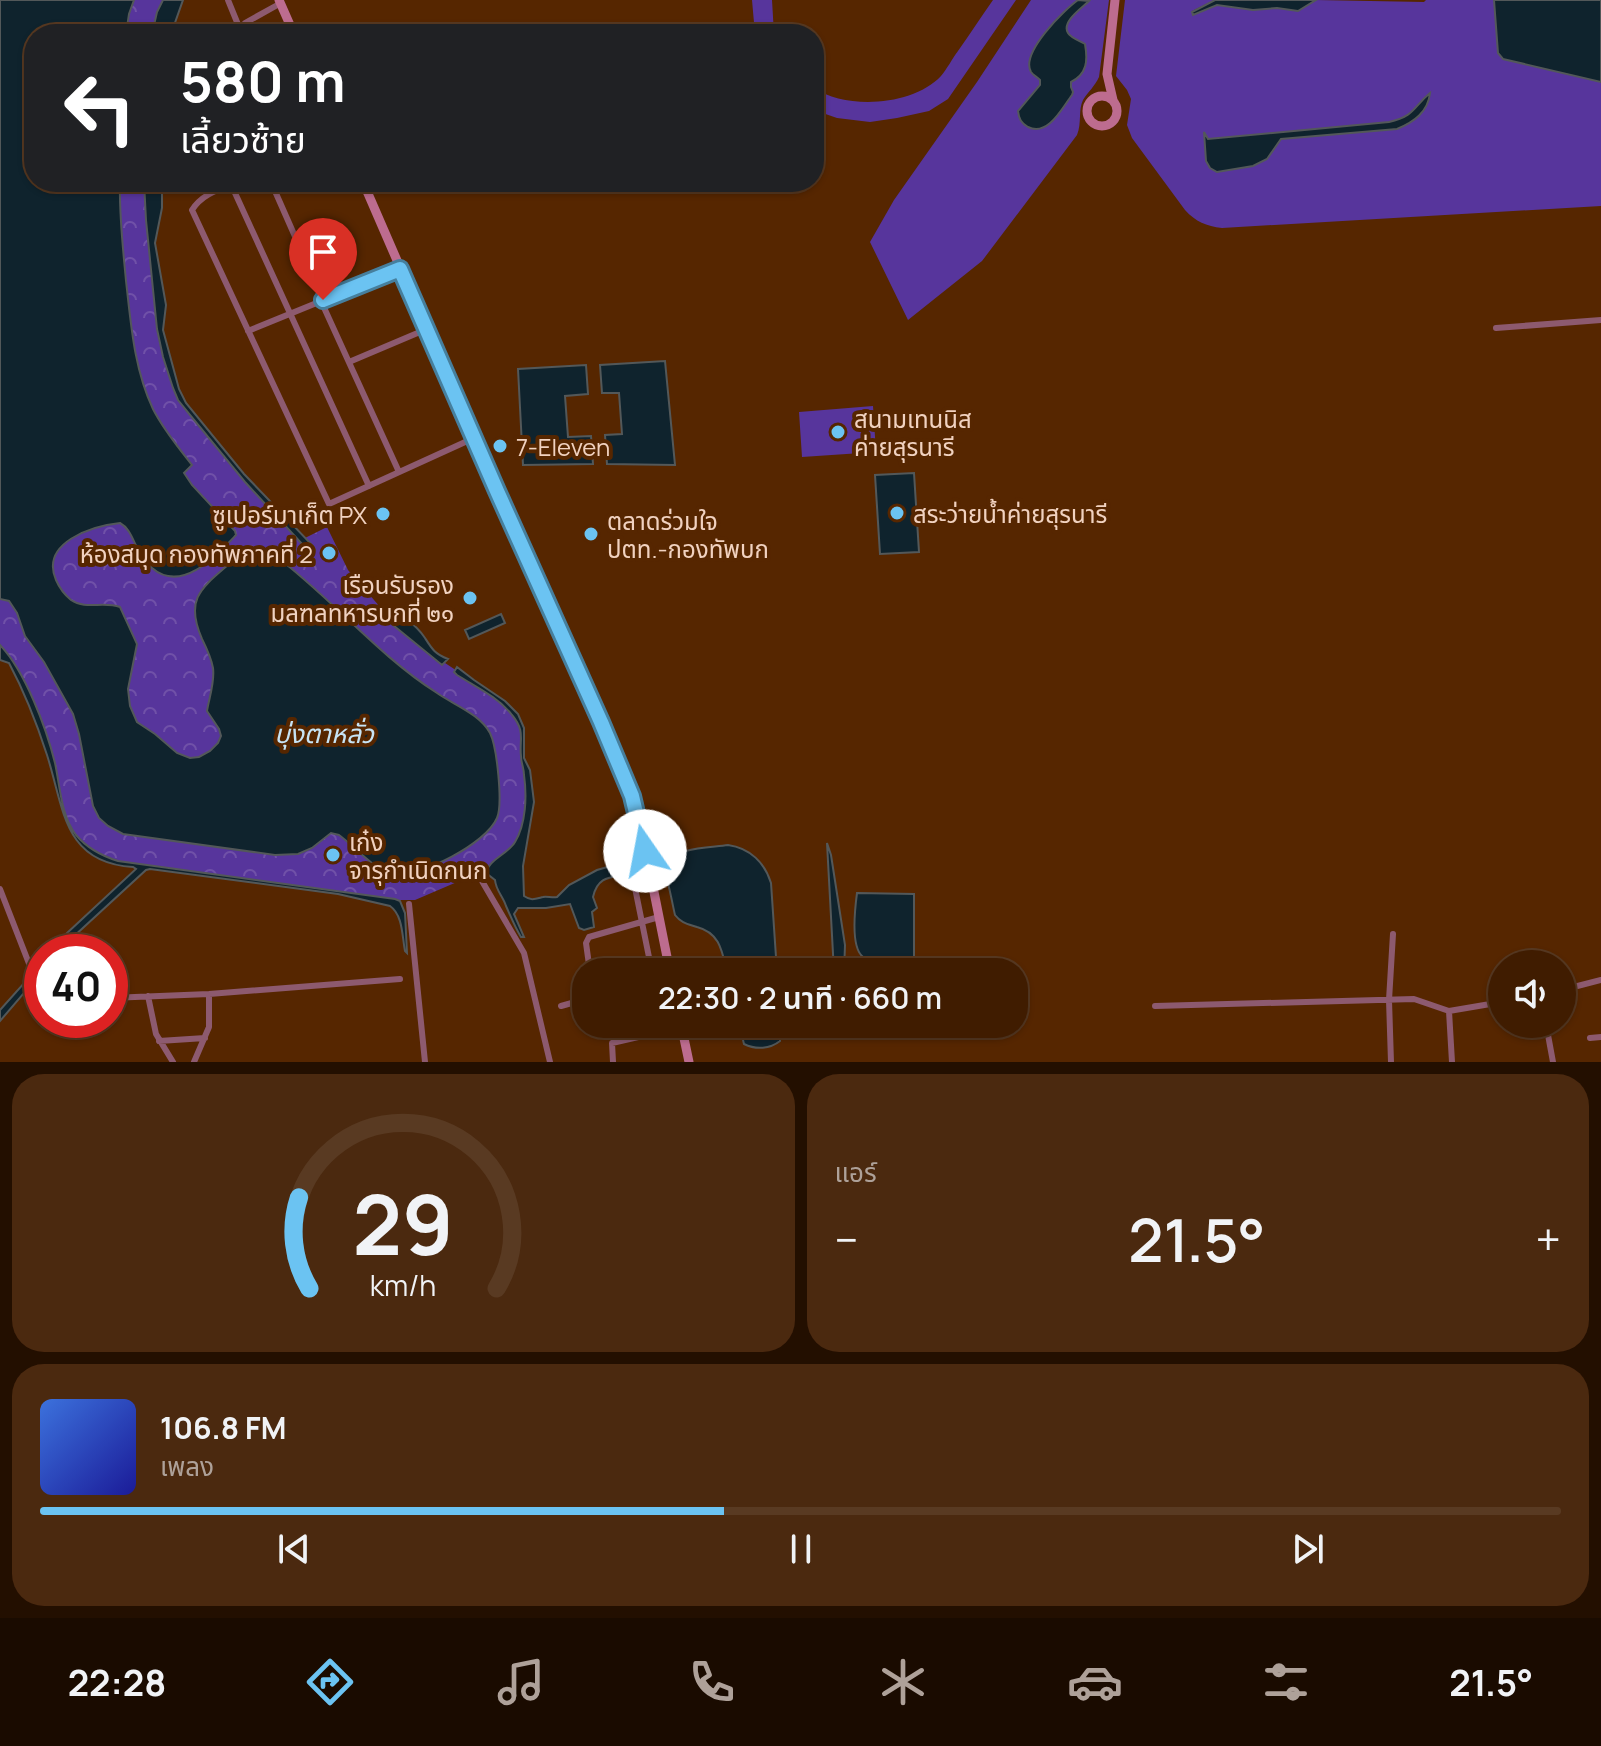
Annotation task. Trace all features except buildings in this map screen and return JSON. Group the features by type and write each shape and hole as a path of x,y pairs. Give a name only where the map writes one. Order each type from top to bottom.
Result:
{"street":[{"path":"228,0 241,24"},
{"path":"1107,74 1096,97 1089,104 1087,114 1098,125 1108,125 1116,118 1118,109 1107,74 1115,0"},
{"path":"244,24 280,2 290,24"},
{"path":"1096,97 1105,96 1113,100"},
{"path":"211,192 192,210 329,504 474,438"},
{"path":"236,192 369,486"},
{"path":"275,192 399,472"},
{"path":"367,192 632,796 667,958"},
{"path":"248,331 400,269"},
{"path":"1496,328 1601,320"},
{"path":"349,362 427,329"},
{"path":"649,958 633,878 650,872"},
{"path":"479,876 524,953 550,1062"},
{"path":"0,889 24,951"},
{"path":"409,904 425,1062"},
{"path":"588,958 586,943 589,937 659,917"},
{"path":"1391,1062 1389,1000 1393,934"},
{"path":"128,997 400,979"},
{"path":"1576,986 1601,980"},
{"path":"194,1062 210,1023 209,994"},
{"path":"148,996 154,1030 173,1062"},
{"path":"1155,1006 1414,999 1449,1011 1488,1004"},
{"path":"561,1006 572,1003"},
{"path":"1449,1011 1452,1062"},
{"path":"1590,1038 1601,1037"},
{"path":"159,1041 205,1038"},
{"path":"613,1062 612,1043 631,1038"},
{"path":"684,1038 689,1062"},
{"path":"1549,1038 1553,1062"}],"green space":[{"name":"บุ่งตาหลั่ว","path":"0,0 167,0 158,24 24,24 24,192 149,192 160,331 180,397 226,455 303,539 327,527 348,570 387,615 442,661 511,709 521,725 529,798 516,847 492,867 415,900 385,900 122,863 87,851 65,814 50,753 13,664 0,650"},
{"path":"752,0 772,0 773,24 754,24"},
{"path":"993,0 1016,0 948,99 929,111 870,122 824,113 824,93 861,102 897,99 929,86 943,73"},
{"path":"1031,0 1109,0 1099,77 1083,100 1077,135 982,261 908,320 870,242 894,200"},
{"path":"1125,0 1215,0 1192,11 1217,5 1298,11 1316,0 1494,0 1498,53 1503,59 1601,82 1601,206 1222,228 1202,223 1185,210 1132,138 1127,125 1131,99 1116,76"},
{"name":"สนามเทนนิส ค่ายสุรนารี","path":"873,406 876,452 802,457 799,412"}],"water":[{"name":"บุ่งตาหลั่ว","path":"0,0 134,0 128,24 24,24 24,192 120,192 130,314 137,362 147,394 161,424 192,465 184,473 236,535 198,569 175,577 163,575 152,568 120,523 96,528 62,546 55,556 53,567 57,583 77,603 120,607 137,644 128,689 130,706 137,722 177,753 190,758 199,757 210,751 221,736 207,711 213,668 197,626 195,605 198,596 210,581 239,557 255,552 273,554 415,678 486,726 495,750 499,801 497,818 491,828 467,848 405,874 380,869 339,835 331,833 312,848 298,854 275,855 123,834 99,818 93,806 73,714 44,662 25,636 17,613 9,601 0,599"},
{"path":"163,0 183,0 175,24 154,24"},
{"path":"1078,0 1089,1 1073,16 1067,29 1071,36 1085,44 1085,66 1071,82 1072,95 1054,120 1042,128 1028,127 1018,111 1040,85 1040,80 1031,72 1029,64 1032,54 1045,33"},
{"path":"1215,0 1316,0 1298,11 1217,5 1193,15 1192,12"},
{"path":"1494,0 1601,0 1601,82 1503,59 1498,53"},
{"path":"1430,93 1419,116 1397,129 1281,139 1267,159 1253,166 1217,172 1206,161 1204,132 1208,139 1389,122 1409,114"},
{"path":"145,192 162,192 155,243 166,305 163,330 179,389 186,403 244,474 313,546 315,550 312,552 245,482 178,400 157,329"},
{"path":"665,361 675,465 607,464 605,435 622,434 619,393 602,393 600,365"},
{"path":"586,365 588,394 565,396 568,437 591,436 593,464 523,465 518,369"},
{"name":"สระว่ายนํ้าค่ายสุรนารี","path":"914,473 919,552 880,554 875,475"},
{"path":"383,610 412,624 434,651 448,659 442,665 377,612"},
{"path":"501,614 505,623 469,639 465,630"},
{"path":"0,645 18,669 40,717 55,763 67,819 76,835 90,848 118,861 395,899 400,901 405,913 407,953 400,920 390,906 338,894 150,869 76,934 66,934 136,869 92,855 70,829 35,720 9,663 0,660"},
{"path":"457,667 505,701 518,714 524,728 524,758 530,770 534,802 523,866 524,896 529,899 557,897 569,885 597,870 628,861 636,867 632,873 607,878 599,884 593,897 597,908 592,912 594,927 579,928 570,904 518,908 514,914 524,937 521,937 495,880 486,873 490,864 512,846 521,827 525,792 520,731 516,721 500,703 454,672"},
{"path":"827,843 845,945 845,958 833,958"},
{"path":"736,847 750,853 761,863 771,883 776,958 723,958 711,934 685,923 675,915 662,865 676,855 701,848"},
{"path":"857,893 914,894 914,958 863,957 856,945"},
{"path":"24,983 24,993 0,1021 0,1010"},
{"path":"742,1038 780,1038 776,1044 767,1047 744,1044"}],"place":[{"name":"สนามเทนนิส ค่ายสุรนารี","path":"838,432"},
{"name":"7-Eleven","path":"500,446"},
{"name":"สระว่ายนํ้าค่ายสุรนารี","path":"897,513"},
{"name":"ซูเปอร์มาเก็ต PX","path":"383,514"},
{"name":"ตลาดร่วมใจ ปตท.-กองทัพบก","path":"591,534"},
{"name":"ห้องสมุด กองทัพภาคที่ 2","path":"329,553"},
{"name":"เรือนรับรอง มลฑลทหารบกที่ ๒๑","path":"470,598"},
{"name":"เก๋ง จารุกำเนิดกนก","path":"333,855"}],"route":[{"path":"323,300 400,269 601,722 632,796 645,851"}]}
